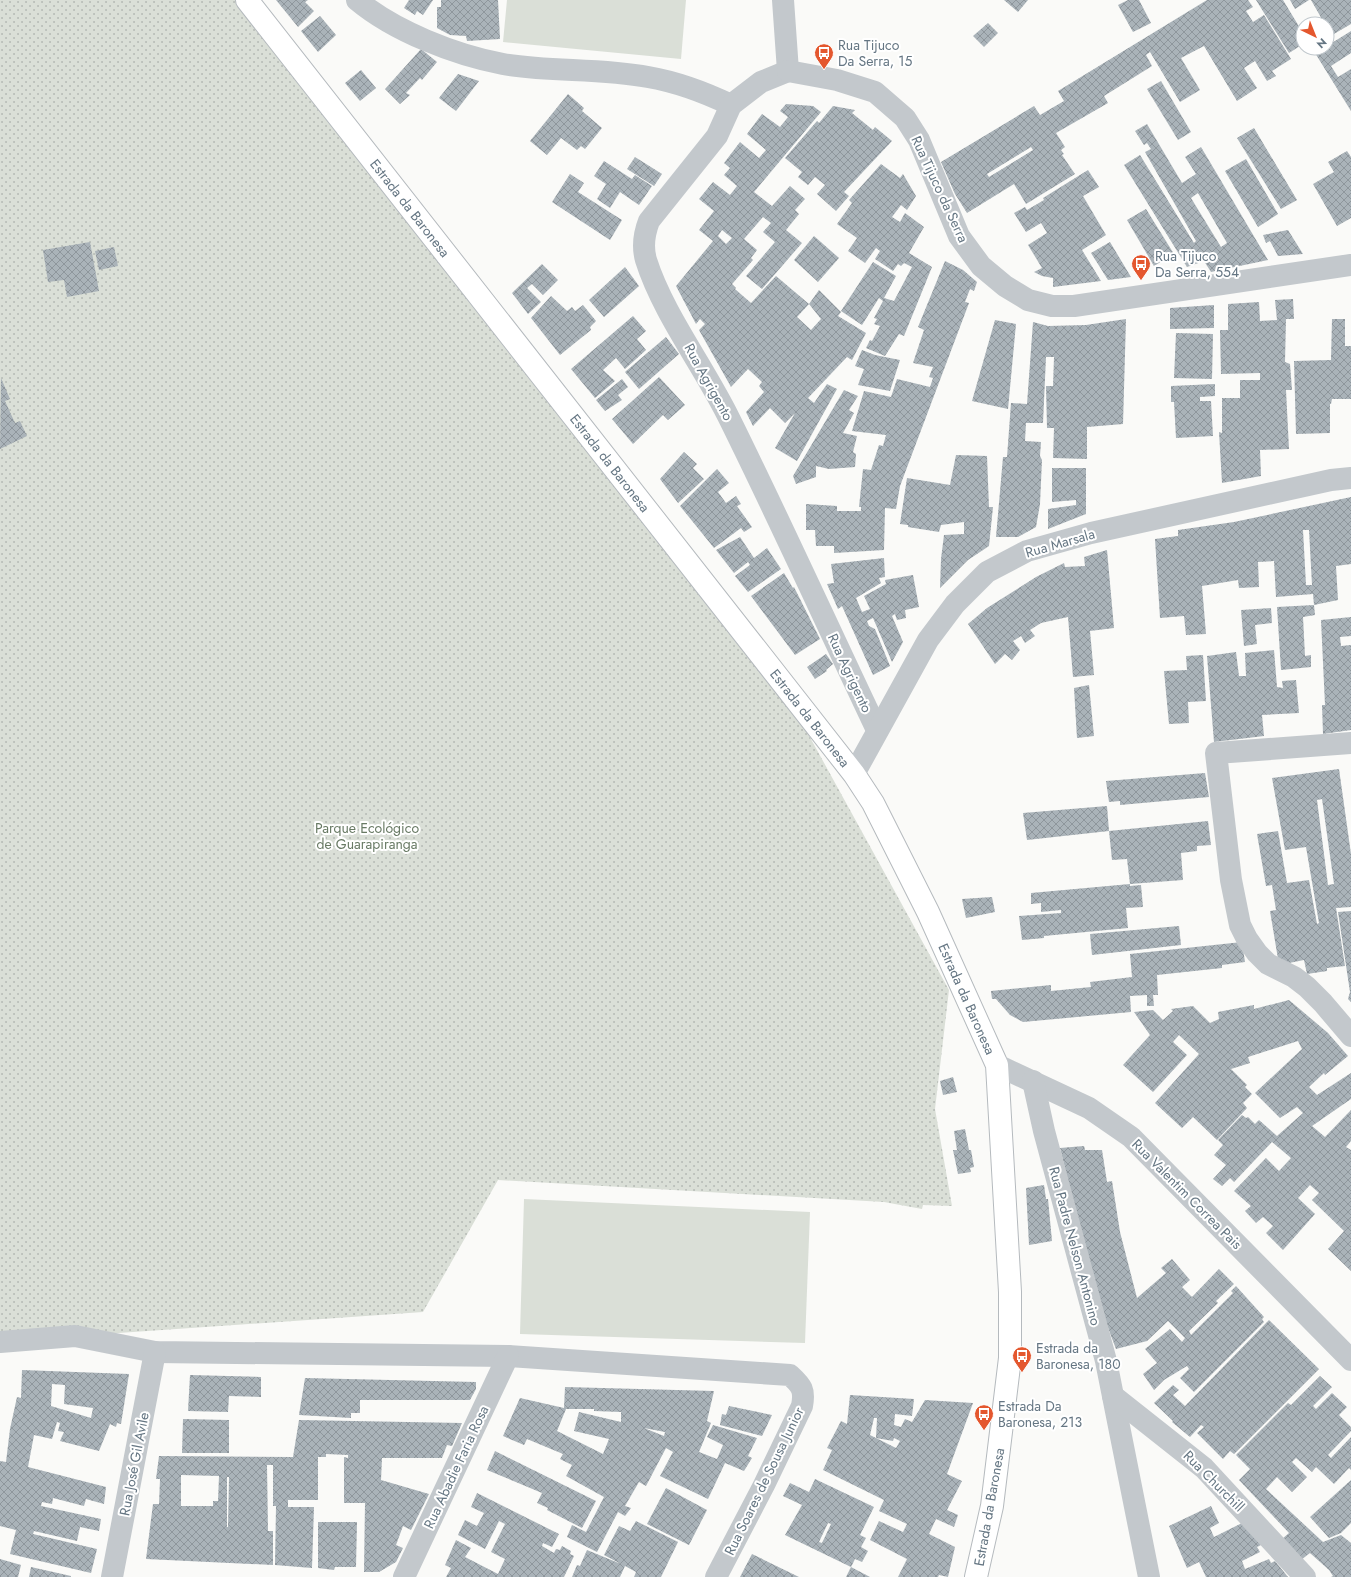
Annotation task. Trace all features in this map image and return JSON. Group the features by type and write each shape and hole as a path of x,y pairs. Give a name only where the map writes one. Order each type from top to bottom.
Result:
{"main road":[{"name":"Estrada da Baronesa","path":"248,0 854,774 873,803 928,912 997,1065 1010,1292 1010,1358 992,1506 976,1577"}],"street":[{"path":"357,0 370,11 400,29 458,52 503,64 647,77 703,92 731,105"},
{"path":"783,0 788,71"},
{"name":"Rua Agrigento","path":"788,71 761,82 731,105 717,136 649,221 643,243 646,259 659,292 730,419 877,730"},
{"name":"Rua Tijuco da Serra","path":"788,71 837,80 875,92 905,118 919,140 959,236 981,266 1005,286 1028,300 1052,306 1074,306 1351,265"},
{"name":"Rua Marsala","path":"854,774 928,640 955,604 987,572 1027,551 1091,533 1324,482 1351,478"},
{"path":"1351,743 1216,753 1231,880 1240,925 1247,939 1257,953 1268,964 1294,977 1307,987 1323,1003 1351,1036"},
{"name":"Rua Valentim Correa Pais","path":"997,1065 1089,1108 1131,1137 1351,1360"},
{"name":"Rua Padre Nelson Antonino","path":"1033,1081 1113,1396 1149,1577"},
{"path":"0,1342 75,1336 155,1352 508,1356"},
{"name":"Rua José Gil Avile","path":"112,1577 155,1352"},
{"name":"Rua Soares de Sousa Junior","path":"508,1356 779,1373 790,1375 800,1384 804,1394 802,1406 764,1485 716,1577"},
{"name":"Rua Abadie Faria Rosa","path":"404,1577 508,1356"},
{"name":"Rua Churchill","path":"1113,1396 1204,1468 1305,1577"}],"green space":[{"name":"Parque Ecológico de Guarapiranga","path":"0,0 238,0 801,721 949,990 935,1109 952,1206 923,1205 922,1209 884,1202 498,1180 423,1312 75,1336 0,1339"},
{"path":"507,0 686,0 681,59 503,42"},
{"path":"524,1199 810,1212 805,1343 520,1334"}],"building":[{"path":"276,0 308,0 305,2 314,11 298,27"},
{"path":"409,0 433,0 423,15 417,11 415,15 404,8"},
{"path":"441,0 498,0 500,39 467,41 466,36 450,35 437,28 437,7 441,7"},
{"path":"1004,0 1028,0 1018,12"},
{"path":"1128,0 1139,0 1151,23 1133,32 1118,5"},
{"path":"1207,0 1248,0 1253,7 1246,11 1253,22 1264,15 1291,59 1272,71 1276,76 1267,81 1255,61 1244,68 1257,88 1237,101 1204,46 1181,58 1200,90 1180,102 1150,52 1146,55 1152,66 1104,96 1108,103 1056,133 1065,147 1061,150 1064,154 1062,155 1075,174 1026,204 1014,184 967,213 955,194 941,162 1034,106 1040,115 1064,101 1058,91","holes":["1031,147 1033,150 989,177 987,174"]},
{"path":"1256,0 1283,0 1295,20 1295,49 1289,53"},
{"path":"1290,0 1309,0 1295,9"},
{"path":"1311,0 1351,0 1351,24 1335,33 1335,16 1320,16"},
{"path":"320,16 336,35 318,52 301,31"},
{"path":"988,23 998,33 984,47 973,36"},
{"path":"1351,31 1351,53 1331,66 1338,77 1351,69 1351,111 1317,56 1335,56 1335,41"},
{"path":"421,49 437,62 422,80 420,78 406,93 410,95 400,104 385,89"},
{"path":"361,70 376,88 360,101 345,83"},
{"path":"458,74 479,81 456,111 439,98"},
{"path":"1161,81 1191,132 1178,140 1147,89"},
{"path":"568,94 584,108 582,111 602,128 585,149 581,146 577,150 561,138 547,155 530,141"},
{"path":"786,104 813,106 821,112 754,192 772,206 790,186 805,199 795,210 799,214 786,230 802,243 762,289 746,276 775,242 763,232 771,223 763,217 744,239 757,250 751,258 753,260 732,284 736,288 735,289 751,303 776,276 809,304 819,290 841,312 838,316 866,333 852,360 847,357 808,398 814,403 827,384 837,389 797,461 775,448 795,413 785,423 770,408 753,426 746,412 764,392 759,386 762,382 748,369 731,387 699,330 705,324 700,319 696,324 676,286 713,241 699,230 714,211 699,199 713,182 730,195 737,186 724,175 730,168 724,163 740,142 759,158 766,150 747,134 762,114 780,127 788,117 780,111","holes":["722,230 732,238 726,244 718,236","809,304 821,319 811,330 797,317"]},
{"path":"833,106 855,110 852,113 873,130 875,127 892,141 844,192 849,196 836,211 817,194 825,185 815,177 808,185 798,177 802,172 785,158 817,121 819,123"},
{"path":"1147,124 1182,183 1196,174 1185,157 1201,147 1268,260 1211,272 1204,261 1187,267 1124,165 1140,155 1194,243 1196,241 1145,152 1151,149 1147,143 1144,145 1135,131","holes":["1198,193 1227,243 1221,247 1191,198"]},
{"path":"1254,128 1297,200 1281,209 1237,138"},
{"path":"1347,151 1351,157 1351,218 1337,226 1313,184 1334,172 1328,162"},
{"path":"635,157 662,174 654,186 627,169"},
{"path":"1246,159 1278,214 1258,227 1225,171"},
{"path":"604,161 632,179 635,175 652,186 639,205 620,192 610,208 597,199 606,184 594,176"},
{"path":"881,164 900,178 903,174 916,196 907,210 901,205 892,217 900,222 905,213 924,227 909,253 932,267 904,336 899,334 885,356 866,348 870,340 872,341 880,326 874,324 877,319 874,318 883,301 879,298 862,325 841,311 873,262 896,276 884,298 894,301 912,267 904,263 901,266 898,264 893,271 875,259 880,251 876,248 865,263 848,251 857,238 837,224 852,203 849,200"},
{"path":"1088,170 1099,187 1083,196 1106,235 1082,250 1101,281 1053,287 1053,278 1042,276 1034,272 1042,268 1028,245 1047,233 1041,223 1026,232 1014,213 1025,207 1027,210 1044,200 1043,198"},
{"path":"570,174 584,183 578,192 622,220 610,240 552,202"},
{"path":"1146,209 1174,254 1154,266 1127,220"},
{"path":"1288,230 1303,254 1278,256 1270,241 1266,243 1263,235"},
{"path":"814,236 839,258 818,282 794,260"},
{"path":"90,242 99,291 67,297 64,280 48,282 43,250"},
{"path":"1110,242 1131,277 1108,280 1091,253"},
{"path":"114,247 118,266 99,270 95,251"},
{"path":"945,261 963,270 977,282 974,291 970,289 965,302 969,303 900,486 896,509 885,508 884,550 834,553 834,546 816,546 815,530 806,530 806,504 837,506 837,511 861,511 861,507 859,507 863,469 871,470 879,445 883,446 886,435 852,431 864,391 891,397 897,379 930,387 933,378 929,377 933,367 913,363 924,330 918,327"},
{"path":"542,264 558,280 543,295 532,284 527,288 541,302 528,314 512,293"},
{"path":"625,267 639,286 604,317 589,300"},
{"path":"551,296 567,311 572,307 575,311 583,305 596,321 590,327 591,330 560,355 531,318"},
{"path":"1293,299 1294,319 1286,319 1285,362 1290,364 1292,390 1286,390 1289,449 1260,450 1261,476 1222,483 1219,432 1222,433 1222,398 1240,398 1240,380 1260,380 1260,373 1221,374 1220,330 1228,330 1228,304 1259,302 1260,321 1277,320 1275,300"},
{"path":"1214,305 1214,328 1170,329 1170,308"},
{"path":"633,316 646,331 637,339 646,350 625,369 616,358 603,370 615,381 595,398 571,369"},
{"path":"1126,319 1123,424 1087,427 1087,459 1053,458 1054,428 1047,428 1046,386 1053,386 1054,357 1046,357 1043,423 1026,423 1025,441 1041,442 1040,456 1042,460 1040,504 1036,527 1018,537 996,537 1003,457 1007,457 1011,403 1027,404 1033,322 1048,326 1086,325"},
{"path":"1332,319 1345,319 1345,346 1351,346 1351,399 1332,399 1330,404 1330,433 1296,434 1294,361 1331,360"},
{"path":"995,320 1016,324 1008,409 972,401"},
{"path":"1176,333 1213,334 1212,379 1174,378"},
{"path":"666,337 679,354 639,389 625,372"},
{"path":"862,350 875,355 900,360 890,391 858,385 864,369 855,366"},
{"path":"659,377 685,405 668,420 663,415 633,444 612,419"},
{"path":"1,378 10,399 5,401 15,423 20,421 27,436 0,449"},
{"path":"622,379 628,387 618,395 622,400 605,411 596,400"},
{"path":"1215,384 1215,396 1200,397 1200,401 1211,401 1213,436 1176,438 1174,402 1171,402 1171,386"},
{"path":"844,390 858,396 849,410 854,413 843,433 857,436 853,452 856,454 855,467 829,469 816,466 816,477 796,484 793,476"},
{"path":"684,452 697,464 693,468 704,479 678,503 660,479"},
{"path":"956,455 987,456 989,507 993,507 989,546 968,560 940,588 944,535 964,534 964,522 941,525 939,532 908,527 908,525 900,524 907,478 950,485"},
{"path":"1052,468 1086,468 1086,514 1048,529 1048,509 1076,505 1076,500 1052,502"},
{"path":"717,469 729,483 718,492 726,503 736,496 741,504 737,506 752,527 744,532 741,528 714,548 680,506"},
{"path":"1351,497 1351,564 1336,566 1338,600 1314,605 1313,594 1276,597 1274,561 1258,562 1259,587 1239,588 1238,580 1202,586 1206,634 1186,635 1184,616 1160,618 1155,539 1178,536 1178,530 1234,522","holes":["1303,530 1309,530 1312,585 1306,585"]},
{"path":"740,537 754,558 767,548 781,569 748,592 735,576 750,565 748,562 734,573 716,550"},
{"path":"1107,550 1114,628 1090,631 1094,675 1073,677 1068,617 1041,623 1030,630 1035,636 1025,643 1021,636 1013,641 1020,650 1012,660 1005,654 995,664 968,624 987,608 1036,577 1064,563 1065,567 1085,566 1084,557"},
{"path":"884,558 885,577 879,578 881,583 856,598 862,612 870,609 864,596 886,584 885,580 913,575 919,607 905,610 906,618 897,620 895,614 892,616 903,642 892,662 873,618 867,621 869,626 875,629 890,666 873,675 842,606 838,609 827,584 834,583 831,564"},
{"path":"784,573 793,588 794,587 820,639 795,655 751,596"},
{"path":"1314,605 1315,615 1303,617 1305,656 1311,655 1311,667 1281,670 1277,607"},
{"path":"1271,608 1272,623 1255,625 1257,644 1244,646 1241,610"},
{"path":"1351,617 1351,636 1340,637 1341,646 1351,645 1351,730 1323,734 1322,705 1325,705 1321,620"},
{"path":"1274,650 1277,687 1283,688 1282,681 1296,680 1299,713 1262,715 1264,736 1214,742 1207,656 1236,652 1239,676 1246,676 1245,653"},
{"path":"826,654 833,664 826,670 827,671 815,679 807,667"},
{"path":"1203,655 1206,701 1188,702 1189,723 1169,724 1164,671 1187,670 1186,656"},
{"path":"1089,685 1094,736 1077,738 1074,688"},
{"path":"1339,769 1351,854 1351,907 1336,908 1345,966 1327,968 1327,971 1307,974 1304,960 1279,965 1270,911 1276,910 1272,885 1266,886 1257,834 1278,831 1287,883 1309,880 1317,924 1319,923 1306,847 1285,850 1272,778","holes":["1322,799 1334,884 1328,885 1317,800"]},
{"path":"1205,773 1209,797 1120,805 1120,801 1109,802 1106,781"},
{"path":"1107,806 1109,831 1027,840 1023,813"},
{"path":"1208,821 1211,845 1197,846 1197,851 1181,853 1183,880 1130,884 1127,859 1112,860 1109,831"},
{"path":"1130,884 1130,886 1141,885 1143,907 1126,908 1128,928 1044,936 1044,938 1022,940 1019,916 1061,913 1061,910 1041,912 1041,903 1031,904 1031,893"},
{"path":"992,897 995,912 966,918 962,899"},
{"path":"1351,911 1351,1002 1348,999 1350,992 1338,912"},
{"path":"1179,926 1181,945 1092,955 1090,934"},
{"path":"1242,942 1245,962 1222,965 1222,968 1157,975 1158,995 1153,995 1154,1006 1147,1006 1147,995 1130,996 1131,1012 1023,1022 1010,1015 996,999 992,999 991,991 1051,985 1051,991 1091,987 1090,982 1132,977 1130,954"},
{"path":"1289,1000 1328,1033 1348,1056 1325,1075 1324,1073 1309,1087 1317,1095 1351,1073 1351,1099 1312,1126 1325,1137 1351,1110 1351,1141 1346,1147 1351,1150 1351,1271 1328,1249 1344,1231 1312,1200 1319,1193 1310,1185 1298,1198 1315,1214 1283,1250 1266,1233 1273,1226 1263,1217 1256,1223 1245,1211 1251,1206 1234,1191 1266,1158 1279,1171 1291,1158 1272,1142 1234,1182 1230,1178 1222,1186 1213,1179 1226,1165 1214,1155 1223,1145 1218,1140 1242,1115 1246,1118 1248,1117 1255,1124 1259,1120 1277,1136 1303,1113 1297,1107 1280,1118 1255,1093 1302,1049 1298,1041 1248,1057 1250,1063 1231,1069 1247,1085 1245,1087 1252,1094 1243,1103 1247,1108 1217,1140 1193,1117 1182,1128 1155,1103 1199,1054 1179,1035 1173,1042 1187,1055 1153,1092 1123,1065 1150,1035 1134,1012 1153,1010 1163,1020 1173,1011 1171,1009 1193,1006 1210,1023 1219,1019 1218,1012 1254,1005 1254,1009"},
{"path":"953,1077 957,1092 943,1095 940,1081"},
{"path":"965,1129 974,1167 970,1168 971,1172 958,1174 953,1150 957,1150 954,1131"},
{"path":"1084,1146 1085,1150 1102,1150 1107,1182 1112,1181 1120,1232 1137,1298 1166,1273 1161,1268 1172,1259 1190,1280 1182,1287 1192,1297 1219,1269 1234,1284 1216,1301 1218,1303 1189,1331 1191,1335 1233,1293 1231,1291 1236,1286 1264,1317 1262,1319 1264,1322 1194,1392 1180,1378 1189,1369 1187,1366 1164,1380 1154,1390 1143,1374 1157,1363 1145,1349 1170,1329 1182,1342 1185,1338 1168,1321 1147,1341 1116,1349 1096,1296 1060,1148"},
{"path":"1044,1185 1046,1199 1048,1199 1052,1241 1029,1245 1026,1188"},
{"path":"1269,1320 1319,1369 1234,1454 1230,1451 1223,1459 1197,1433 1204,1427 1201,1425 1190,1437 1172,1422 1173,1421 1154,1403 1173,1385 1179,1390 1173,1395 1185,1406"},
{"path":"22,1370 129,1374 121,1424 117,1423 116,1427 110,1424 99,1451 60,1441 64,1432 58,1431 60,1423 57,1422 52,1439 34,1435 28,1467 106,1487 104,1504 86,1499 84,1506 53,1498 52,1504 42,1502 41,1506 101,1519 99,1531 80,1527 77,1541 34,1531 33,1534 97,1549 91,1573 10,1554 16,1530 0,1526 0,1461 6,1462 10,1429 17,1397 21,1398","holes":["52,1384 65,1385 64,1404 93,1408 91,1418 51,1406"]},
{"path":"190,1375 261,1377 261,1397 229,1396 228,1412 188,1411"},
{"path":"1320,1376 1332,1387 1313,1406 1316,1409 1332,1393 1347,1407 1339,1415 1351,1427 1351,1431 1328,1455 1331,1458 1351,1437 1351,1470 1349,1468 1334,1484 1316,1467 1312,1472 1296,1458 1292,1462 1307,1477 1292,1492 1277,1477 1266,1489 1323,1542 1341,1535 1351,1543 1351,1577 1331,1577 1333,1576 1329,1570 1310,1553 1301,1560 1282,1539 1289,1533 1239,1480 1250,1469 1236,1455 1288,1403 1291,1405"},
{"path":"305,1378 476,1382 476,1389 470,1400 360,1400 360,1413 351,1413 351,1418 299,1415"},
{"path":"565,1387 714,1391 707,1421 711,1423 699,1452 717,1459 723,1445 707,1437 713,1425 757,1438 748,1456 752,1458 744,1471 725,1463 708,1499 660,1476 673,1452 666,1448 646,1486 639,1482 625,1506 631,1508 625,1516 618,1512 597,1552 567,1537 572,1525 586,1532 604,1497 566,1476 572,1465 560,1459 563,1454 527,1439 524,1445 503,1436 520,1398 564,1408","holes":["566,1409 594,1409 594,1411 621,1412 621,1422 579,1412 574,1431 609,1439 603,1454 557,1431","644,1428 665,1432 664,1436"]},
{"path":"850,1395 914,1399 912,1416 895,1414 894,1425 901,1427 905,1419 912,1422 925,1400 973,1403 947,1474 962,1481 947,1510 958,1515 954,1527 936,1519 929,1534 955,1547 948,1577 939,1575 938,1577 898,1577 907,1559 870,1540 879,1521 903,1532 907,1524 879,1511 884,1500 823,1470 832,1450 827,1448 841,1421 847,1424","holes":["874,1418 877,1418 876,1438 870,1435","876,1438 893,1441 894,1438 900,1441 896,1448"]},
{"path":"729,1406 772,1415 762,1436 720,1425 722,1414 726,1415"},
{"path":"183,1419 229,1420 229,1453 182,1453"},
{"path":"299,1420 462,1423 452,1446 447,1445 442,1458 382,1458 381,1480 429,1494 411,1530 403,1526 396,1545 403,1548 396,1562 379,1572 364,1572 365,1503 344,1503 344,1457 348,1458 348,1455 326,1454 326,1457 318,1457 318,1500 288,1500 288,1507 314,1507 312,1568 275,1565 276,1506 273,1506 273,1465 267,1465 268,1531 273,1531 273,1565 146,1559 153,1504 159,1504 160,1479 156,1479 159,1456 293,1457","holes":["181,1475 219,1476 218,1501 213,1501 213,1506 181,1506","227,1477 229,1477 228,1527 227,1527"]},
{"path":"495,1451 596,1501 582,1528 547,1510 548,1508 537,1503 542,1493 487,1470"},
{"path":"815,1479 874,1507 860,1535 866,1538 861,1547 868,1551 862,1562 855,1559 851,1567 785,1535 802,1505 783,1496 790,1483 809,1492","holes":["828,1523 831,1524 822,1543 819,1542"]},
{"path":"1351,1480 1351,1523 1341,1533 1329,1538 1310,1517"},
{"path":"666,1488 707,1510 689,1545 647,1524"},
{"path":"477,1493 559,1534 552,1547 543,1543 542,1546 554,1553 556,1549 560,1550 562,1546 571,1551 570,1554 574,1556 564,1577 446,1577 451,1568 445,1565 456,1540 471,1548 465,1557 498,1574 505,1559 491,1552 505,1524 499,1521 485,1549 458,1535 465,1520 477,1526 484,1513 471,1507"},
{"path":"1211,1506 1219,1523 1210,1528 1214,1537 1246,1521 1265,1543 1257,1547 1260,1552 1242,1561 1245,1569 1269,1559 1271,1563 1275,1561 1288,1577 1206,1577 1199,1562 1187,1568 1169,1526"},
{"path":"636,1521 678,1542 661,1577 634,1577 636,1572 625,1566 620,1577 572,1577 577,1565 580,1566 587,1550 621,1564 604,1555 619,1526 630,1531"},
{"path":"318,1522 357,1522 356,1567 335,1567 334,1570 318,1568"},
{"path":"752,1554 799,1577 740,1577"},
{"path":"0,1559 21,1565 18,1577 0,1577"},
{"path":"31,1567 71,1576 71,1577 29,1577"},
{"path":"851,1567 870,1577 846,1577"}],"place":[{"name":"Rua Tijuco Da Serra, 15","path":"824,70"},
{"name":"Rua Tijuco Da Serra, 554","path":"1141,281"},
{"name":"Estrada da Baronesa, 180","path":"1022,1373"},
{"name":"Estrada Da Baronesa, 213","path":"984,1431"}]}
